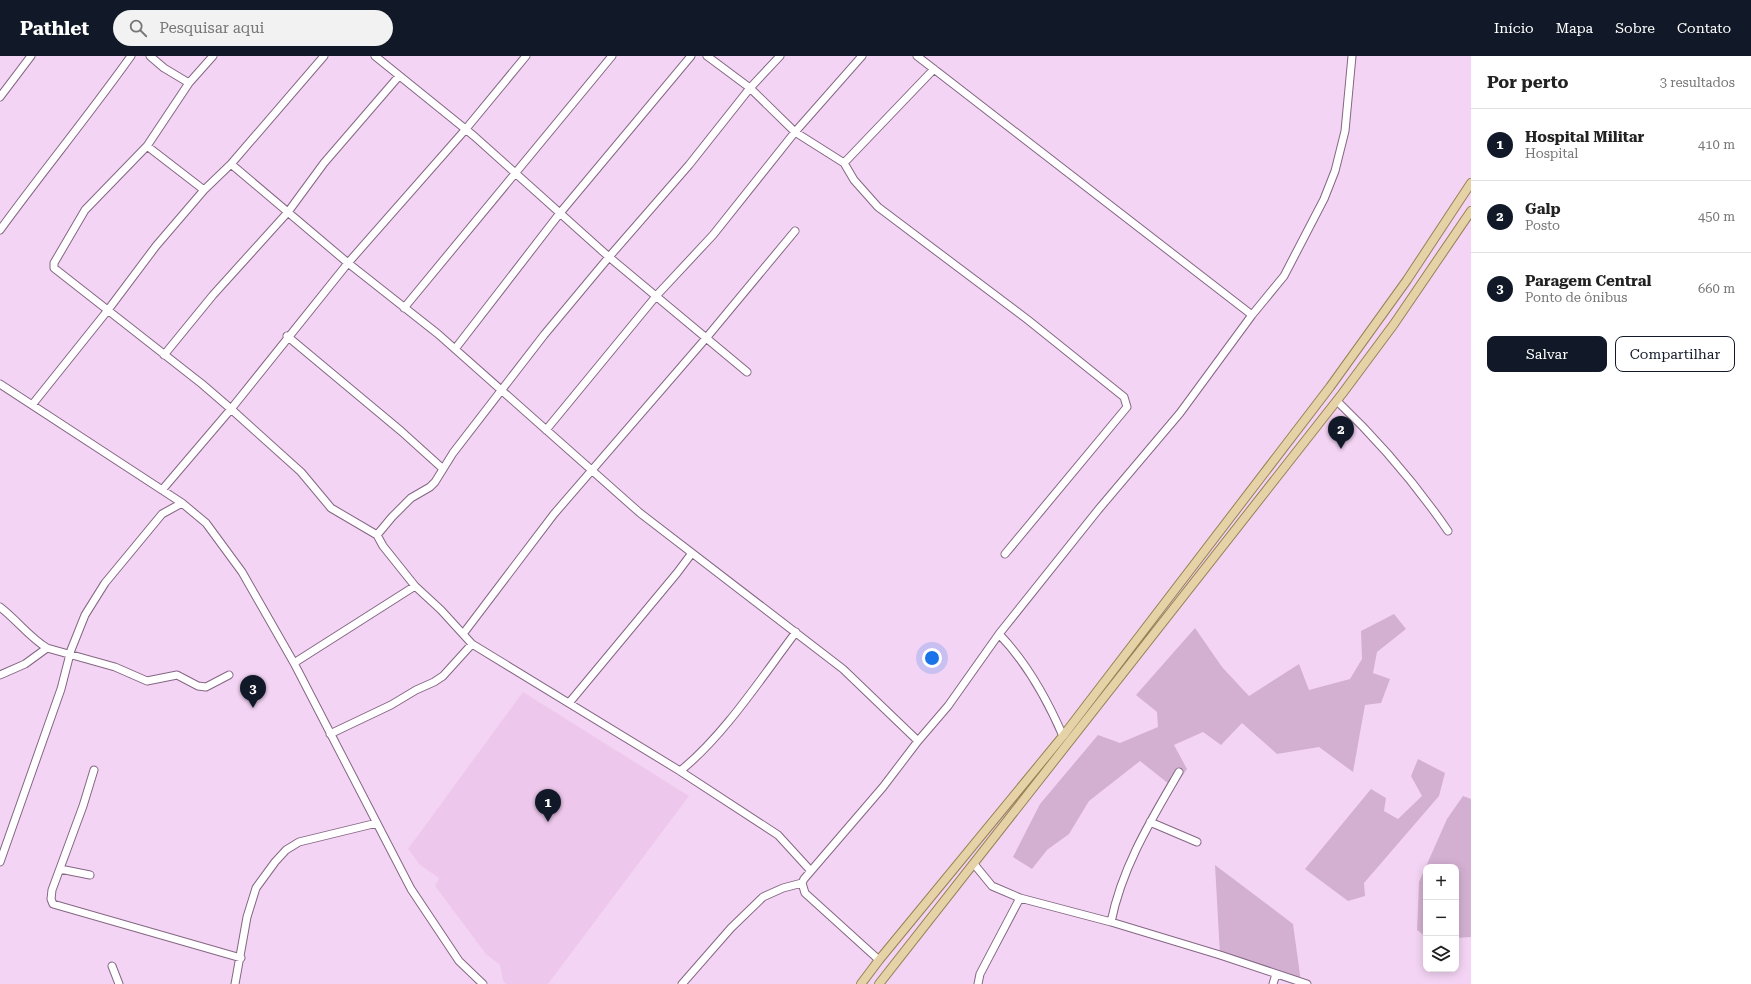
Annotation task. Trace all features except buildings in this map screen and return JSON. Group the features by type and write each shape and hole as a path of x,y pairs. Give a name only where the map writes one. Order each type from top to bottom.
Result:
{"main road":[{"path":"861,984 879,960 1063,736 1366,339 1471,183"},
{"path":"879,984 1337,401 1394,324 1471,211"}],"street":[{"path":"0,97 31,56"},
{"path":"0,230 66,140 91,112 131,56"},
{"path":"150,56 164,68 189,83"},
{"path":"213,56 189,83 147,146 85,210 54,263 54,268 58,273 108,310 231,409 301,472 331,508 377,535 383,546 415,586 441,610 472,644 569,702 602,725 680,771 778,835 810,870"},
{"path":"32,405 108,310 156,246 204,190 231,164 324,56"},
{"path":"375,56 516,173 609,257 657,295 747,372"},
{"path":"162,490 231,409 287,336 348,263 465,130 526,56"},
{"path":"404,308 612,56"},
{"path":"455,349 560,213 691,56"},
{"path":"707,56 750,88 794,132 844,164 854,180 878,207 1028,320 1124,397 1127,407 1005,554"},
{"path":"377,535 411,498 430,487 442,468 500,390 609,257 689,164 750,88 780,56"},
{"path":"546,430 657,295 713,235 794,132 862,56"},
{"path":"917,56 987,112 1252,315"},
{"path":"682,984 731,928 763,897 783,888 802,883 810,870 884,787 918,741 948,706 999,634 1098,510 1180,413 1252,315 1284,276 1324,199 1336,171 1345,131 1352,56"},
{"path":"844,164 934,69"},
{"path":"164,355 213,295 288,212 324,163 399,76"},
{"path":"147,146 204,190"},
{"path":"231,164 348,263 455,349 636,510 843,669 918,741"},
{"path":"464,634 529,545 707,337 795,231"},
{"path":"287,336 401,431 442,468"},
{"path":"0,384 182,503 206,523 242,572 294,663 411,889 459,961 483,984"},
{"path":"1337,401 1392,457 1423,495 1448,531"},
{"path":"0,862 61,689 70,654 85,615 105,583 162,514 182,503"},
{"path":"569,702 692,553"},
{"path":"294,663 415,586"},
{"path":"0,607 15,618 37,642 47,648 115,668 147,681 177,675 198,686 206,687 229,675"},
{"path":"680,771 696,758 740,706 796,632"},
{"path":"999,634 1012,648 1034,680 1063,736"},
{"path":"330,734 391,705 416,690 434,682 442,676 472,644"},
{"path":"0,675 25,664 47,648"},
{"path":"94,770 83,806 52,890 51,899 53,904 241,958"},
{"path":"1111,922 1115,902 1123,878 1150,822 1179,772"},
{"path":"1150,822 1197,842"},
{"path":"235,984 241,958 247,917 256,888 286,850 299,842 316,836 377,823"},
{"path":"974,864 992,886 1020,898 1111,922 1220,955 1307,984"},
{"path":"60,869 90,875"},
{"path":"802,883 805,894 879,960"},
{"path":"978,984 980,974 1020,898"},
{"path":"112,966 119,984"},
{"path":"1273,984 1276,974"}],"shaded area":[{"path":"1394,614 1406,629 1377,652 1373,673 1390,679 1381,703 1365,705 1353,772 1319,747 1277,754 1242,723 1221,745 1203,732 1174,745 1187,769 1174,788 1140,761 1089,801 1069,834 1047,850 1032,869 1013,857 1040,804 1098,735 1120,743 1158,727 1157,712 1136,695 1195,628 1222,667 1249,696 1299,664 1309,690 1350,679 1362,659 1361,631"},
{"path":"523,692 689,796 548,984 506,984 503,981 500,965 486,954 435,886 439,878 420,865 408,849"},
{"path":"1418,759 1445,773 1439,796 1364,883 1365,896 1348,901 1305,869 1371,789 1386,798 1384,811 1398,819 1422,796 1411,776"},
{"path":"1463,796 1471,799 1471,937 1459,938 1459,864 1427,864 1447,819"},
{"path":"1215,865 1293,924 1301,982 1220,955"},
{"path":"1423,873 1423,935 1417,930 1419,882"}],"place":[{"name":"Galp","path":"1341,449"},
{"name":"Paragem Central","path":"253,708"},
{"name":"Hospital Militar","path":"548,822"}]}
